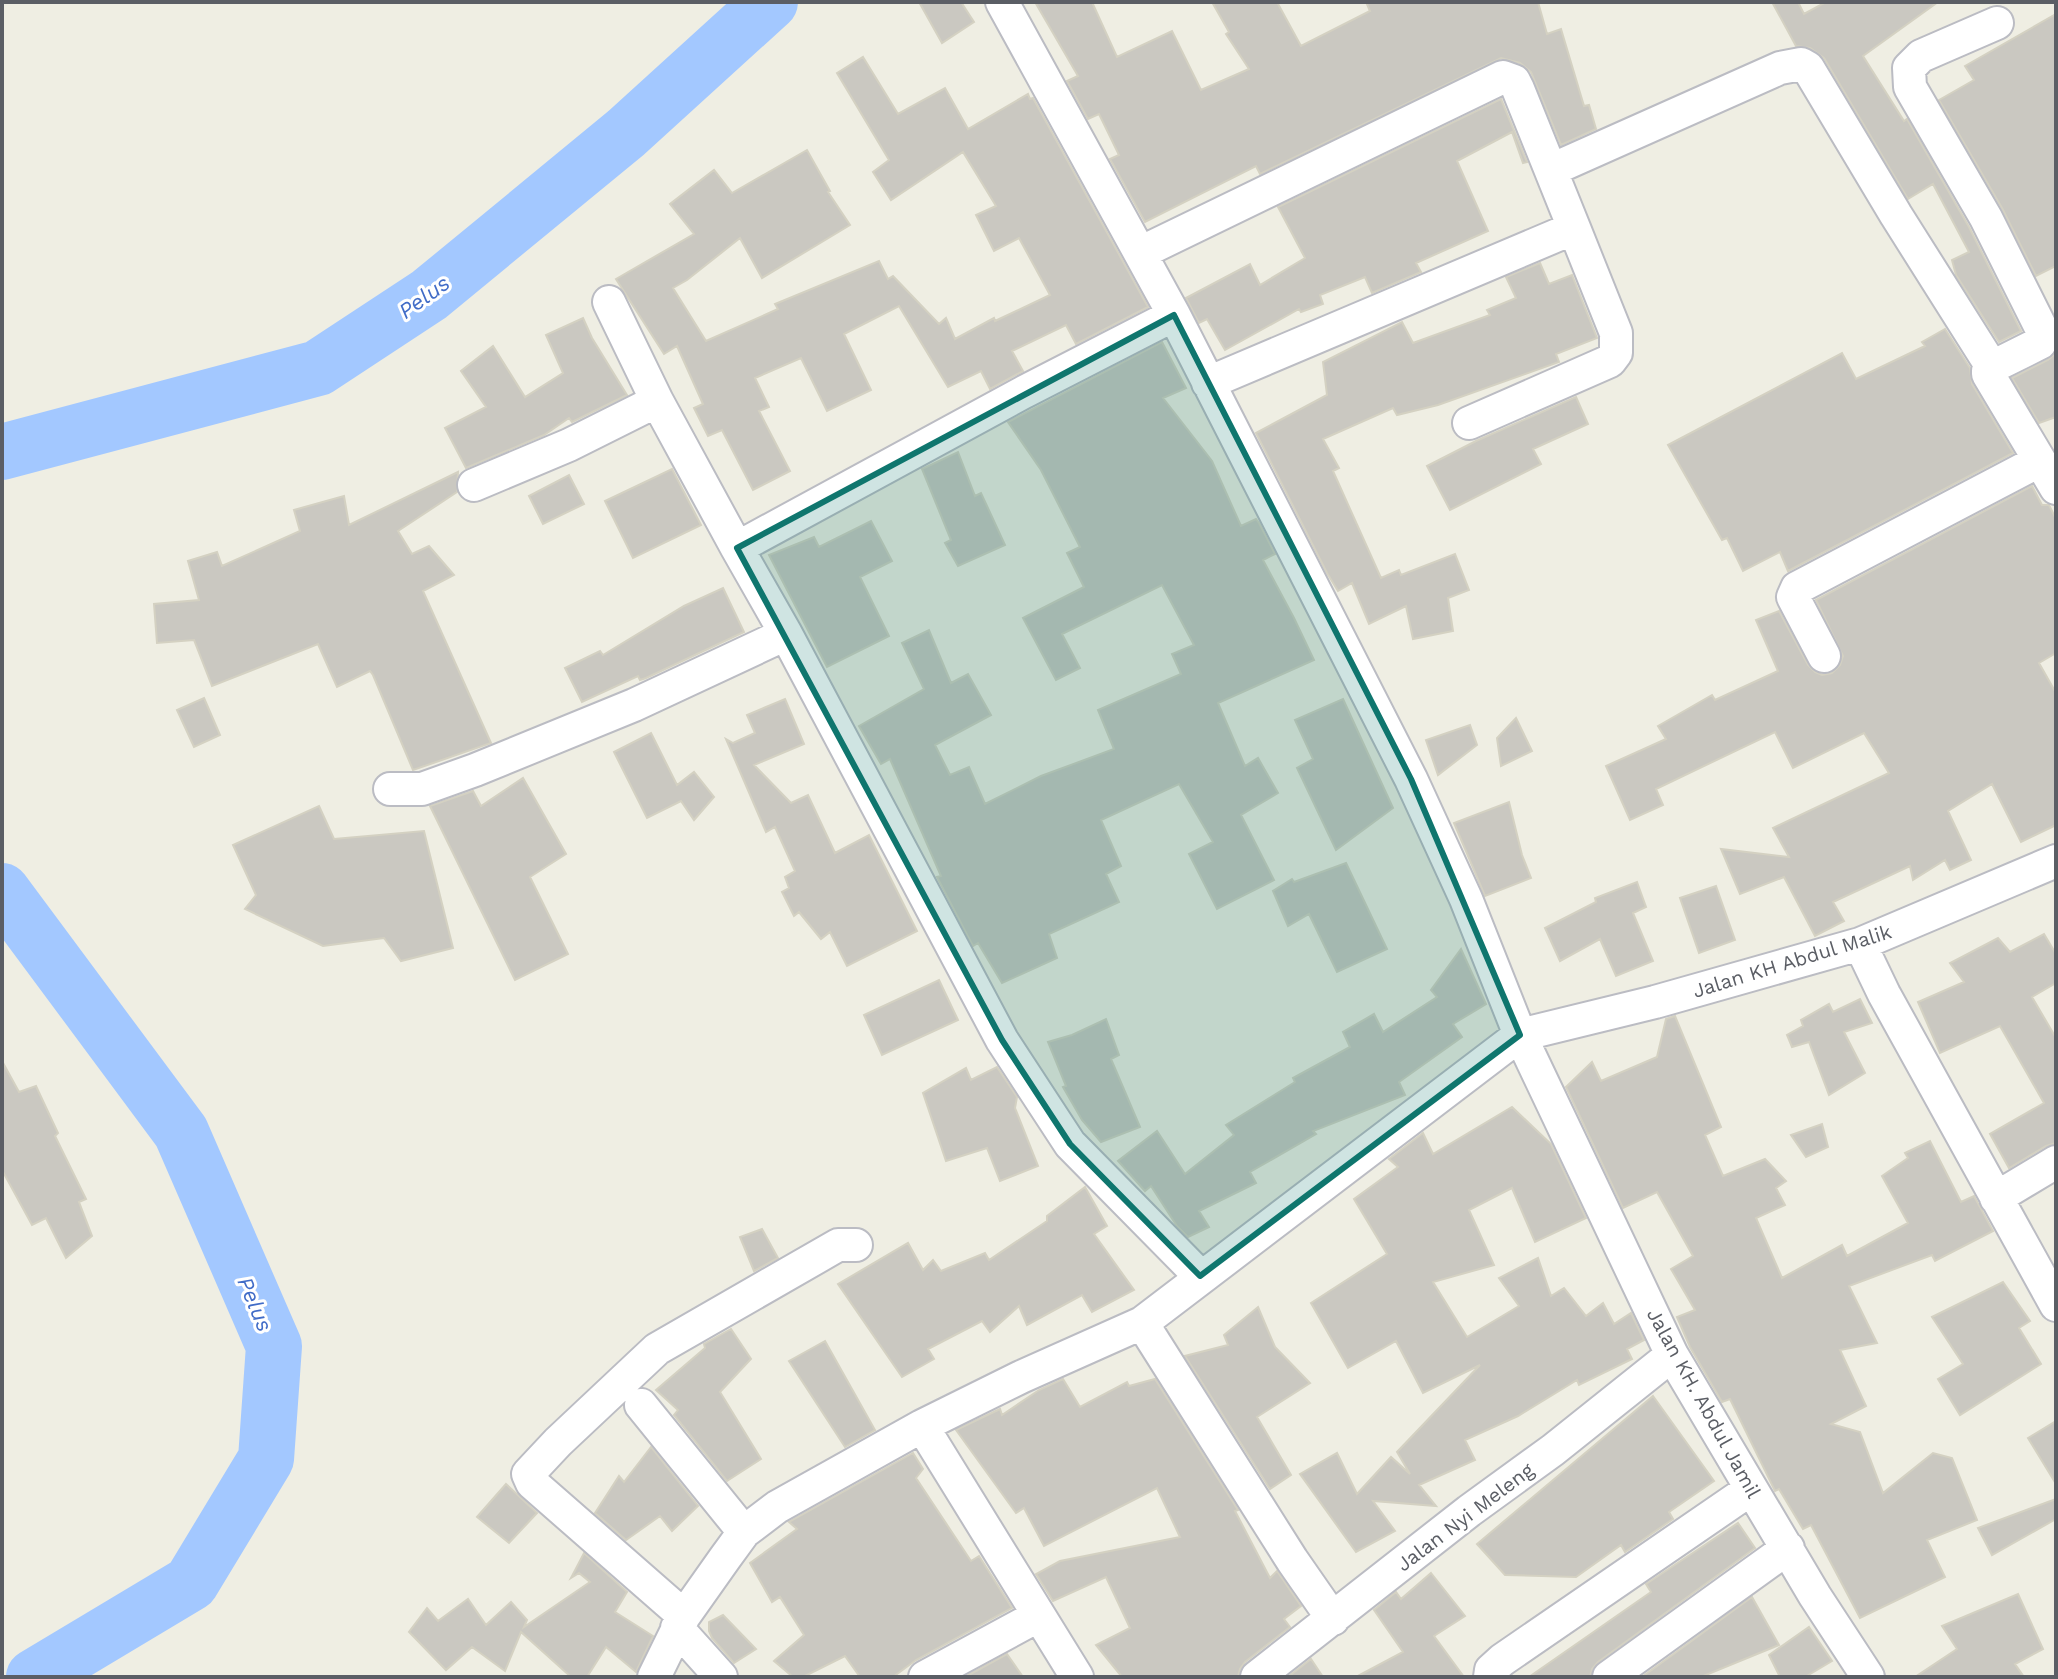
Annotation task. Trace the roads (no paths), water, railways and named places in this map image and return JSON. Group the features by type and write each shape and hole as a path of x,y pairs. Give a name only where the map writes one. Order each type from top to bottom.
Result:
{"street":[{"name":"Jalan KH. Abdul Jamil","path":"1002,2 1174,315 1411,779 1466,899 1528,1052 1672,1355 1815,1596 1868,1677"},
{"path":"1997,23 1921,56 1909,68 1910,87 1979,205 2043,332 2040,343 1988,371 1989,378 2056,488"},
{"path":"1551,170 1780,68 1801,64 1808,68 1992,367"},
{"path":"1140,253 1503,77 1514,81 1616,333 1616,353 1610,361 1469,423"},
{"path":"1208,383 1574,228"},
{"path":"609,302 657,401 786,634 1010,1053 1070,1144 1200,1276"},
{"path":"737,548 1024,392 1174,315"},
{"path":"474,485 569,445 657,401"},
{"path":"1824,656 1793,597 1797,588 2039,461"},
{"path":"390,789 422,789 475,770 634,705 786,634"},
{"name":"Jalan KH Abdul Malik","path":"1528,1052 1655,1002 1864,951 2056,861"},
{"path":"1864,951 1884,994 2056,1305"},
{"path":"654,1677 694,1643 744,1532 777,1507 929,1438 1021,1377 1151,1338 1200,1276 1528,1052"},
{"path":"1996,1198 2056,1162"},
{"path":"694,1643 532,1483 528,1474 657,1349 838,1245 856,1245"},
{"path":"1151,1338 1333,1619"},
{"name":"Jalan Nyi Meleng","path":"1257,1677 1672,1355"},
{"path":"641,1405 744,1532"},
{"path":"929,1438 1077,1677"},
{"path":"1490,1677 1491,1670 1502,1660 1751,1489"},
{"path":"1609,1677 1788,1548"},
{"path":"925,1677 1038,1616"}],"waterway":[{"name":"Pelus","path":"2,452 318,368 429,295 626,133 770,2"},
{"name":"Pelus","path":"2,891 181,1132 274,1346 266,1459 191,1583 34,1677"}]}
